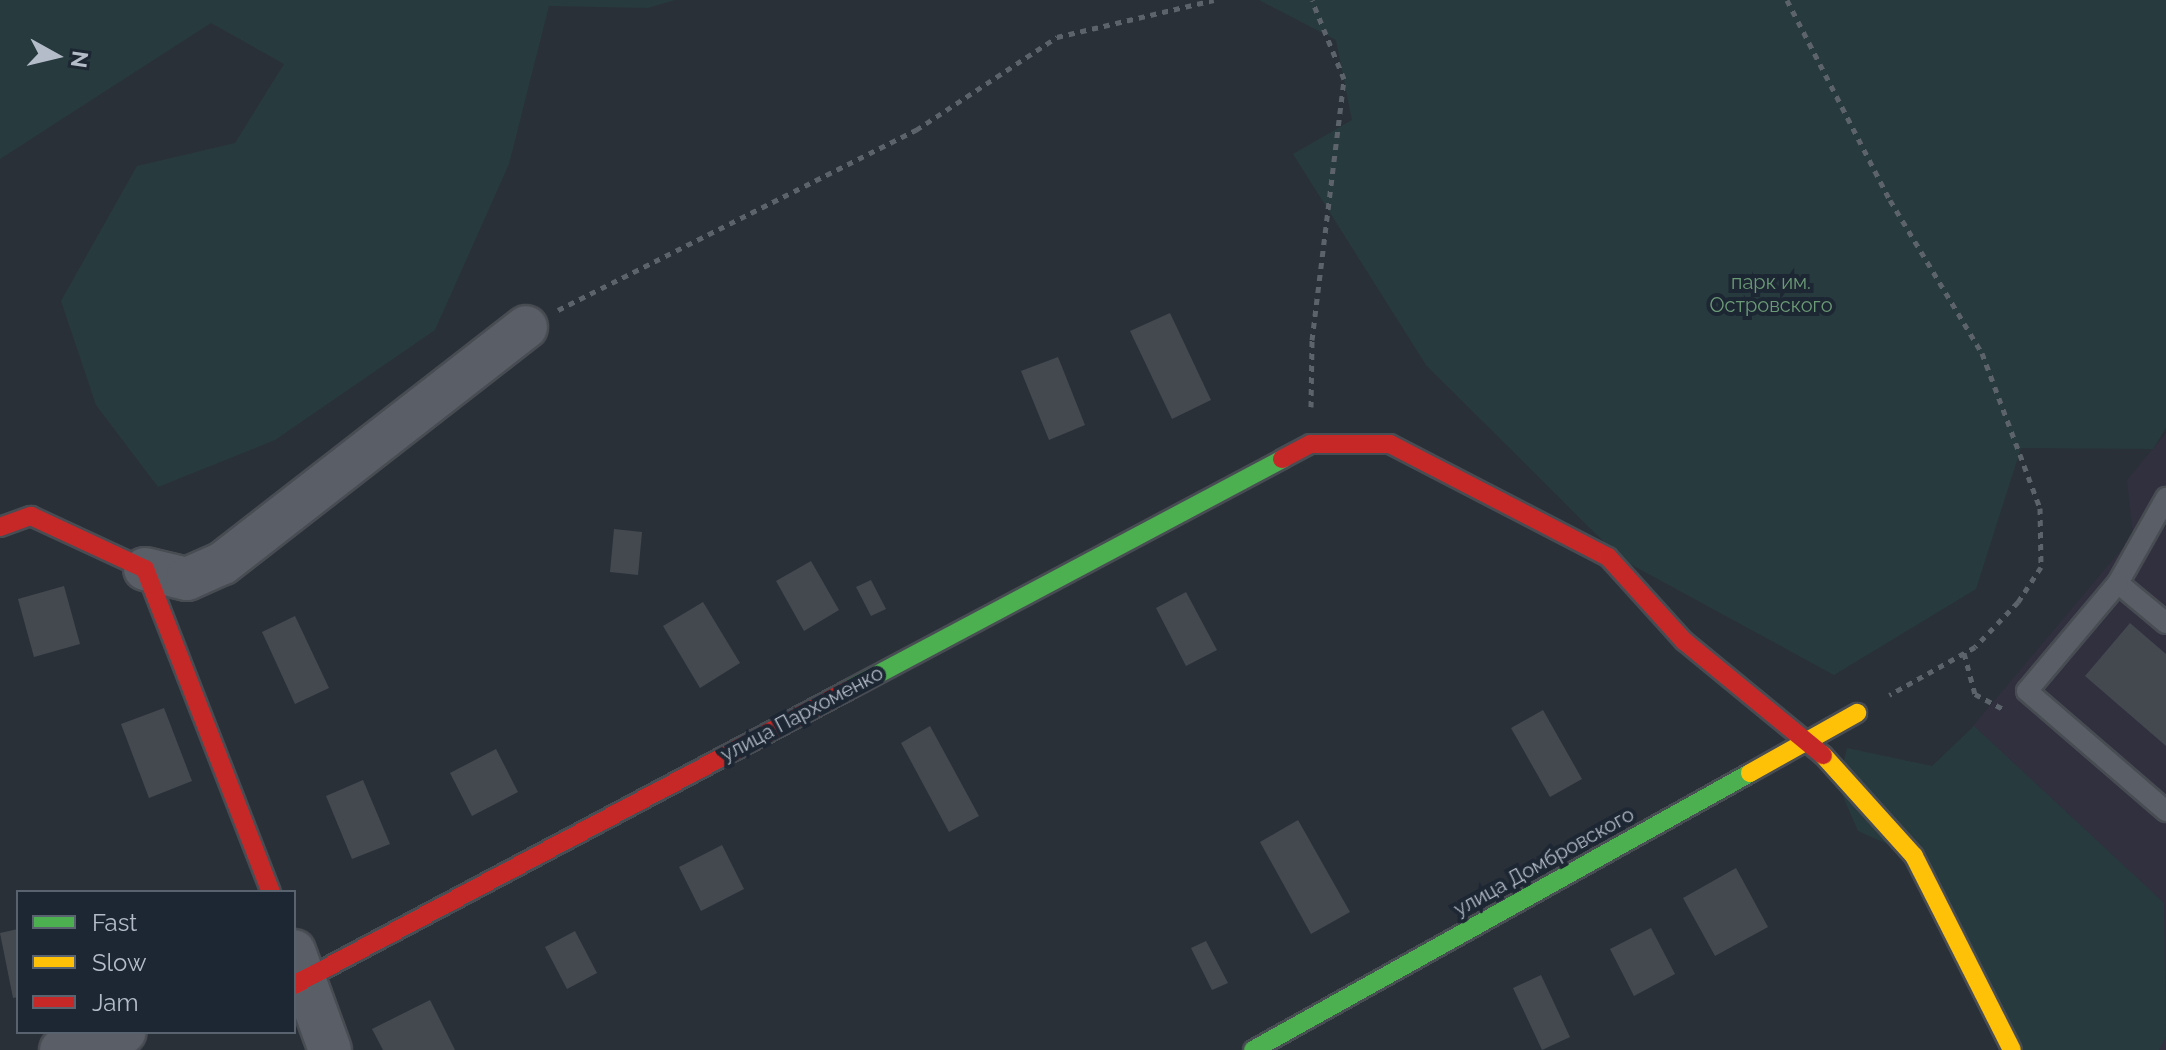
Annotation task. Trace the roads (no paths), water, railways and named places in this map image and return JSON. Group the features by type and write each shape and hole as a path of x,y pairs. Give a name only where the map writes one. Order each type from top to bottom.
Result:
{"street":[{"path":"0,527 31,516 145,569 187,579 223,563 526,327"},
{"name":"улица Пархоменко","path":"298,972 1310,444 1390,444 1608,557 1684,641 1810,740"},
{"path":"145,569 270,890"},
{"name":"улица Домбровского","path":"1253,1050 1857,713"},
{"path":"1810,740 1914,856 2012,1050"},
{"path":"298,972 330,1050"},
{"path":"61,1050 118,1034"}],"lane":[{"path":"2166,498 2118,583 2027,691 2166,811"},
{"path":"2118,583 2166,623"}],"park label":[{"name":"парк им. Островского","path":"1771,294"}]}
